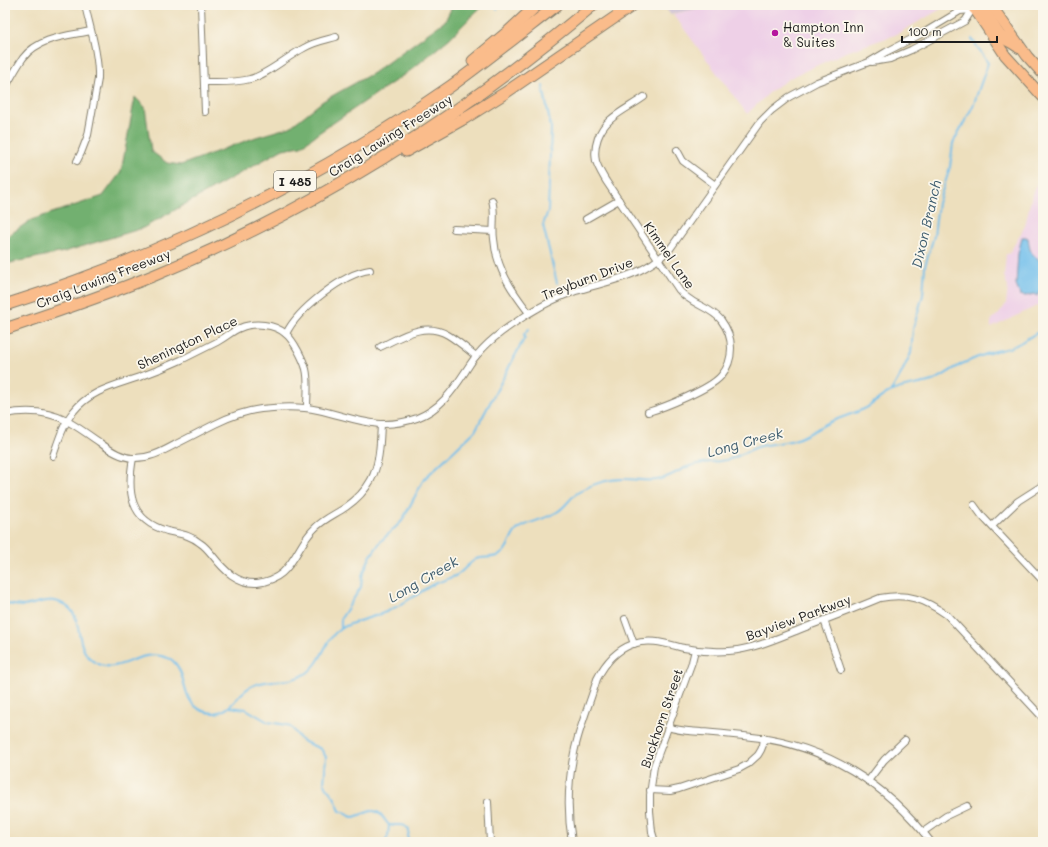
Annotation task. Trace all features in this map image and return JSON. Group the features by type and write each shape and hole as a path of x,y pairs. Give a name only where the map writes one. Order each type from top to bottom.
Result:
{"highway":[{"path":"420,107 538,5"},
{"name":"Craig Lawing Freeway","path":"5,305 78,280 137,257 239,211 308,175 420,107 486,61 557,5"},
{"name":"Craig Lawing Freeway","path":"5,329 108,293 188,260 268,222 325,192 427,130 473,98 551,40 593,5"},
{"path":"365,169 412,148 465,118 505,93 633,5"}],"main road":[{"path":"991,5 1023,50 1043,74"},
{"path":"972,8 978,9 986,14 1002,37 1023,50"},
{"path":"972,8 1005,55 1043,97"}],"street":[{"path":"77,161 88,134 98,79 97,63 85,5"},
{"path":"201,5 205,112"},
{"name":"Treyburn Drive","path":"869,62 890,59 911,50 965,21 972,8"},
{"name":"Treyburn Drive","path":"5,414 37,412 67,420 109,449 122,456 133,458 148,457 160,453 216,423 244,413 272,408 307,408 368,423 381,424 406,421 424,415 434,409 454,389 476,356 496,337 529,313 575,292 626,277 638,272 659,259 670,249 760,122 772,110 789,97 817,82 869,62 925,32 960,11 972,8"},
{"path":"5,88 23,58 35,47 50,39 91,31"},
{"path":"204,82 237,81 257,77 310,44 336,37"},
{"name":"Kimmel Lane","path":"644,97 610,120 601,130 597,140 596,161 601,173 665,270 688,299 709,309 720,319 728,330 731,344 730,360 727,368 714,382 704,389 648,412"},
{"path":"677,150 683,161 715,185"},
{"path":"492,200 494,214 493,231 496,256 501,270 529,313"},
{"path":"586,219 619,200"},
{"path":"454,229 493,231"},
{"path":"307,408 306,369 298,351 286,334 297,318 324,293 354,274 364,270 370,270"},
{"name":"Shenington Place","path":"53,456 67,420 72,412 92,395 112,386 161,369 217,342 240,328 260,324 269,326 286,334"},
{"path":"380,347 414,331 428,329 448,335 476,356"},
{"path":"133,458 130,482 131,497 138,511 145,520 157,528 185,534 191,537 205,547 222,568 231,575 246,582 258,583 273,579 284,572 312,530 347,507 362,493 376,468 381,424"},
{"path":"992,526 1018,501 1043,485"},
{"path":"974,505 1043,581"},
{"name":"Bayview Parkway","path":"572,842 569,791 572,766 597,679 610,659 624,648 634,644 659,642 695,650 716,652 740,650 765,643 880,598 890,596 906,596 924,601 947,615 1043,718"},
{"path":"625,619 634,644"},
{"path":"824,620 841,670"},
{"name":"Buckhorn Street","path":"655,842 652,832 650,811 650,790 654,766 695,650"},
{"path":"668,727 682,730 764,738 794,745 818,753 843,765 868,781 893,800 911,818 931,842"},
{"path":"650,790 670,791 679,789 739,769 751,762 758,755 763,745 764,738"},
{"path":"868,781 884,760 905,740"},
{"path":"488,802 490,842"},
{"path":"923,832 946,816 966,806"}],"shaded area":[{"path":"663,5 738,5 710,6 670,14"},
{"path":"948,5 895,35 846,52 790,78 772,90 747,114 673,14 710,6"},
{"path":"1043,170 1043,303 991,328 993,318 999,314 1006,304 1008,287 1004,276 1006,254 1009,254 1025,226 1032,194"}],"green space":[{"path":"453,5 487,5 478,10 450,38 411,70 301,146 283,149 143,228 64,252 5,264 5,238 31,220 103,196 121,172 135,97 145,107 151,151 167,163 181,165 256,137 290,127 323,101 373,73 445,21"}],"water":[{"path":"1022,237 1028,238 1031,252 1043,265 1043,291 1038,293 1037,296 1034,294 1026,296 1020,295 1016,285 1018,254"}],"waterway":[{"name":"Dixon Branch","path":"891,391 911,353 913,329 923,295 925,266 934,236 938,203 950,167 953,143 973,106 988,63 972,39"},
{"path":"543,86 551,128 548,211 543,225 557,283"},
{"path":"341,628 342,617 361,587 362,576 370,557 381,541 402,521 424,479 475,431 525,337 524,334 529,329"},
{"name":"Long Creek","path":"5,603 23,606 44,601 54,601 65,605 72,611 76,619 85,653 91,660 101,665 115,666 137,658 153,655 172,660 181,672 190,701 195,707 203,711 215,713 226,709 248,688 254,685 267,681 294,679 307,673 313,668 330,639 340,629 396,607 428,587 457,575 476,559 500,555 503,553 517,530 557,512 576,494 589,486 614,479 661,479 690,466 727,460 761,446 797,439 830,422 864,409 894,390 932,381 964,363 992,352 1013,346 1043,330"},
{"path":"230,707 246,709 268,722 287,725 293,729 301,740 321,749 326,757 324,783 334,797 340,811 354,817 371,811 380,813 389,825 388,836 385,842"},
{"path":"389,825 402,825 407,828 409,830 407,842"}],"place":[{"name":"Hampton Inn & Suites","path":"775,33"}]}
